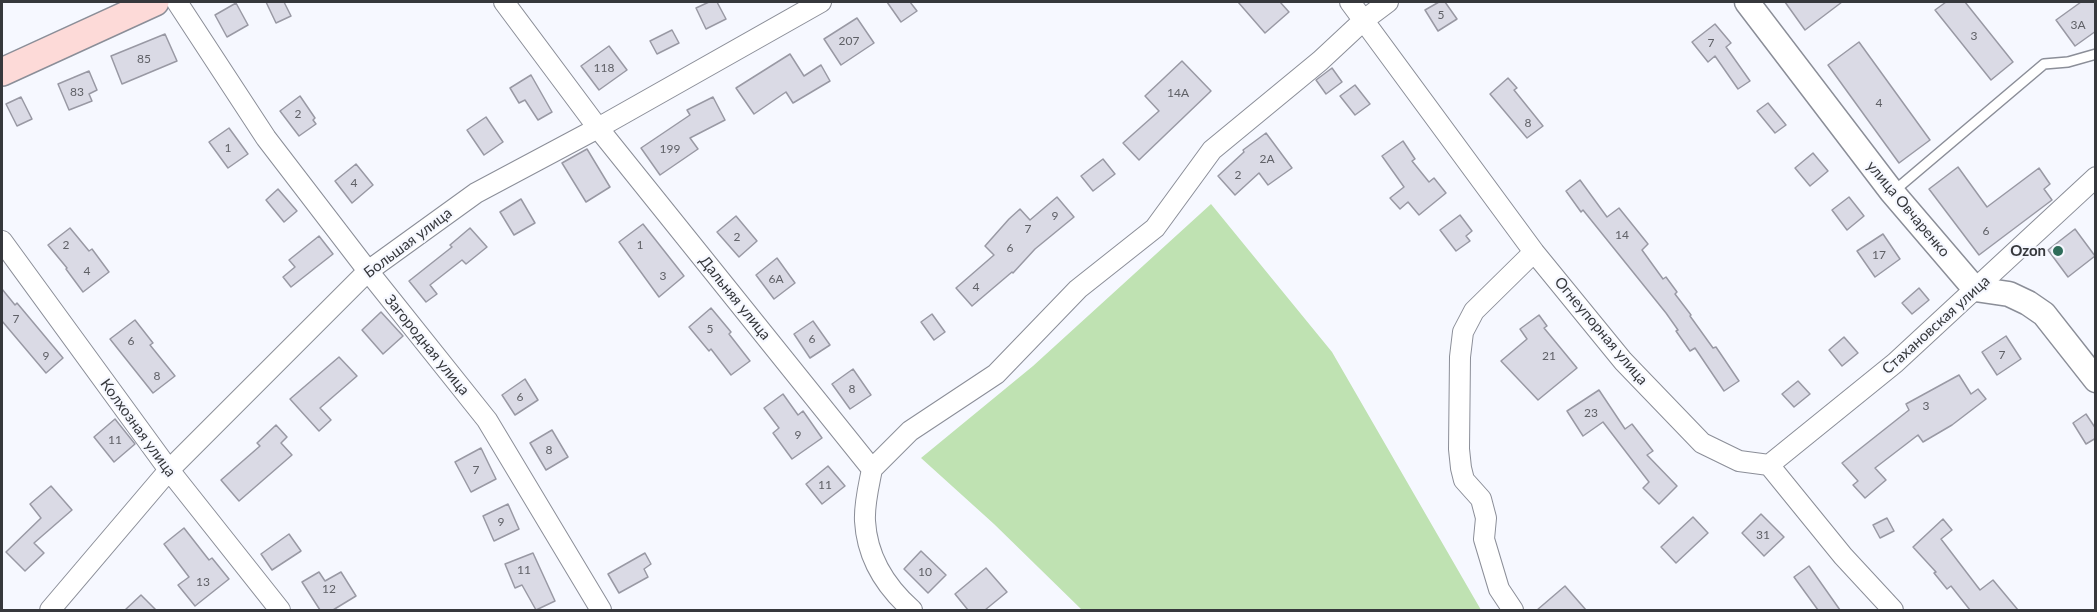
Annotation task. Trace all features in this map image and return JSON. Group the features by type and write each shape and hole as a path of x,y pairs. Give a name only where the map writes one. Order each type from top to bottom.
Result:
{"main road":[{"path":"2,72 155,2"}],"street":[{"name":"Загородная улица","path":"177,2 266,138 487,420 601,610"},
{"name":"Дальняя улица","path":"504,2 598,128 872,469"},
{"name":"Большая улица","path":"50,610 169,470 368,271 476,193 598,128 821,2"},
{"name":"Огнеупорная улица","path":"1350,2 1533,252 1623,361 1702,443 1739,461 1769,465"},
{"path":"912,610 895,595 873,561 865,520 872,469 910,430 996,374 1078,289 1155,228 1212,150 1388,2"},
{"name":"улица Овчаренко","path":"1747,2 1892,192 1975,289"},
{"name":"Стахановская улица","path":"1769,465 1895,363 2096,177"},
{"name":"Колхозная улица","path":"2,241 169,470 280,610"},
{"path":"1513,610 1499,589 1484,539 1486,518 1481,499 1464,480 1461,468 1459,448 1460,357 1463,332 1474,311 1533,252"},
{"path":"1975,289 2009,294 2044,314 2096,380"},
{"path":"1769,465 1843,556 1893,610"}],"lane":[{"path":"1892,192 2044,64 2068,62 2096,54"}],"green space":[{"path":"1211,204 1332,352 1481,610 1082,610 994,524 921,458 1033,366"}],"building":[{"path":"266,2 284,2 291,16 276,23"},
{"path":"709,2 717,2 726,19 706,29 696,8"},
{"path":"887,2 910,2 917,11 901,22"},
{"path":"1238,2 1280,2 1289,12 1265,33"},
{"path":"1439,2 1445,2 1457,19 1438,31 1425,10"},
{"path":"1785,2 1842,2 1805,30"},
{"path":"1946,2 1965,2 2013,62 1991,80 1935,10"},
{"path":"2081,2 2096,2 2096,31 2075,46 2056,20"},
{"path":"236,3 248,25 227,37 215,15"},
{"path":"857,18 874,43 841,65 824,39"},
{"path":"1715,24 1731,43 1726,47 1750,81 1738,89 1715,56 1708,62 1692,42"},
{"path":"672,30 679,43 657,54 650,41"},
{"path":"165,34 177,61 122,84 111,56"},
{"path":"1859,42 1930,140 1899,163 1828,65"},
{"path":"609,46 627,70 599,90 581,66"},
{"path":"790,54 804,76 821,65 830,81 793,103 786,92 754,114 736,88"},
{"path":"1182,61 1211,91 1139,160 1123,143 1159,111 1145,96"},
{"path":"1332,68 1342,82 1326,94 1316,80"},
{"path":"89,71 97,90 89,94 92,101 69,110 58,84"},
{"path":"531,75 552,112 538,120 525,100 519,103 510,88"},
{"path":"1508,78 1517,88 1514,90 1543,126 1527,138 1490,94"},
{"path":"1355,85 1370,104 1355,115 1340,96"},
{"path":"300,96 315,118 313,120 316,124 299,136 280,111"},
{"path":"21,97 32,119 17,126 6,104"},
{"path":"713,97 725,120 690,138 698,149 660,175 641,148 690,115 687,110"},
{"path":"1768,103 1786,125 1775,133 1757,111"},
{"path":"486,117 503,142 484,155 467,130"},
{"path":"229,128 248,154 228,168 209,142"},
{"path":"1266,133 1292,168 1268,185 1259,173 1235,195 1218,176 1244,152 1243,150"},
{"path":"1403,141 1415,159 1412,161 1429,182 1434,178 1446,193 1419,215 1408,202 1400,209 1390,198 1404,187 1382,156"},
{"path":"587,149 610,187 586,202 562,163"},
{"path":"1813,153 1828,171 1810,186 1795,168"},
{"path":"1103,159 1115,174 1093,191 1081,176"},
{"path":"356,164 373,185 352,203 335,181"},
{"path":"1958,167 1987,207 2039,168 2050,184 2044,189 2052,200 1979,255 1929,189"},
{"path":"1580,180 1607,217 1619,208 1648,244 1642,250 1663,279 1666,277 1690,316 1713,348 1716,347 1739,381 1724,391 1695,348 1690,351 1666,313 1566,191"},
{"path":"278,189 297,211 284,222 266,200"},
{"path":"1057,197 1074,217 1035,249 1013,273 972,306 956,288 994,255 985,246 1020,209 1030,220"},
{"path":"1849,197 1864,216 1847,230 1832,210"},
{"path":"521,199 535,223 514,235 500,212"},
{"path":"1460,215 1472,231 1466,236 1470,241 1456,251 1440,230"},
{"path":"736,216 757,241 739,257 717,232"},
{"path":"643,224 684,276 659,297 619,242"},
{"path":"70,228 89,251 92,249 109,272 83,292 48,245"},
{"path":"470,228 487,247 466,264 462,260 430,285 437,294 426,302 409,281 452,247 450,245"},
{"path":"2075,229 2095,256 2068,277 2048,250"},
{"path":"1883,234 1900,259 1875,277 1857,251"},
{"path":"319,236 333,254 291,287 283,277 295,267 289,260"},
{"path":"777,258 795,283 774,299 756,275"},
{"path":"1919,288 1929,300 1912,314 1902,303"},
{"path":"2,289 15,305 17,303 63,358 46,373 2,321"},
{"path":"711,308 731,332 729,334 750,361 731,375 711,349 709,351 689,327"},
{"path":"381,312 403,336 383,354 362,330"},
{"path":"932,314 945,332 934,340 921,322"},
{"path":"1539,315 1547,326 1544,328 1577,368 1538,400 1501,361 1527,339 1520,329"},
{"path":"135,320 153,343 150,345 175,376 153,393 110,339"},
{"path":"813,321 830,345 810,358 794,334"},
{"path":"2006,336 2021,359 1997,375 1982,352"},
{"path":"1844,337 1858,353 1842,366 1829,350"},
{"path":"339,357 357,376 320,408 331,420 319,431 290,399"},
{"path":"853,369 871,395 850,409 832,384"},
{"path":"1959,375 1971,394 1978,389 1986,399 1952,425 1923,442 1918,435 1875,468 1886,480 1865,498 1853,485 1858,481 1842,463 1909,410 1906,404"},
{"path":"525,379 538,400 515,415 502,395"},
{"path":"1798,381 1810,394 1794,407 1782,394"},
{"path":"1599,390 1625,429 1632,424 1653,451 1647,455 1677,486 1659,504 1643,488 1649,482 1603,422 1583,436 1567,411"},
{"path":"783,394 798,415 803,411 822,438 792,459 773,433 779,428 764,408"},
{"path":"2086,414 2096,429 2096,438 2086,444 2073,423"},
{"path":"115,419 135,444 114,462 94,437"},
{"path":"276,425 287,437 281,443 292,455 239,501 221,480 260,446 257,443"},
{"path":"552,430 568,457 546,470 530,443"},
{"path":"481,448 496,479 471,492 455,462"},
{"path":"828,466 845,486 822,504 806,484"},
{"path":"51,486 72,510 34,543 44,553 25,571 6,552 41,518 30,504"},
{"path":"508,504 519,529 494,541 483,516"},
{"path":"1761,514 1784,537 1764,556 1742,533"},
{"path":"1693,517 1708,533 1676,563 1661,547"},
{"path":"1887,518 1894,531 1880,538 1873,525"},
{"path":"1943,519 1952,530 1941,539 1980,590 1993,580 2018,610 1970,610 1951,586 1947,589 1934,573 1936,572 1913,547"},
{"path":"184,528 209,560 212,558 229,579 195,606 178,585 189,577 164,544"},
{"path":"289,534 301,551 272,570 261,554"},
{"path":"921,551 946,575 928,593 904,569"},
{"path":"533,553 555,601 536,610 522,585 515,588 505,564"},
{"path":"645,553 651,564 644,569 648,577 619,593 608,574"},
{"path":"1809,566 1840,610 1818,610 1794,577"},
{"path":"986,568 1007,592 985,610 968,610 955,594"},
{"path":"319,572 325,581 341,572 356,596 333,610 320,610 302,582"},
{"path":"1565,586 1586,610 1537,610"},
{"path":"141,595 156,610 125,610"}],"place":[{"name":"Ozon","path":"2058,251"}]}
